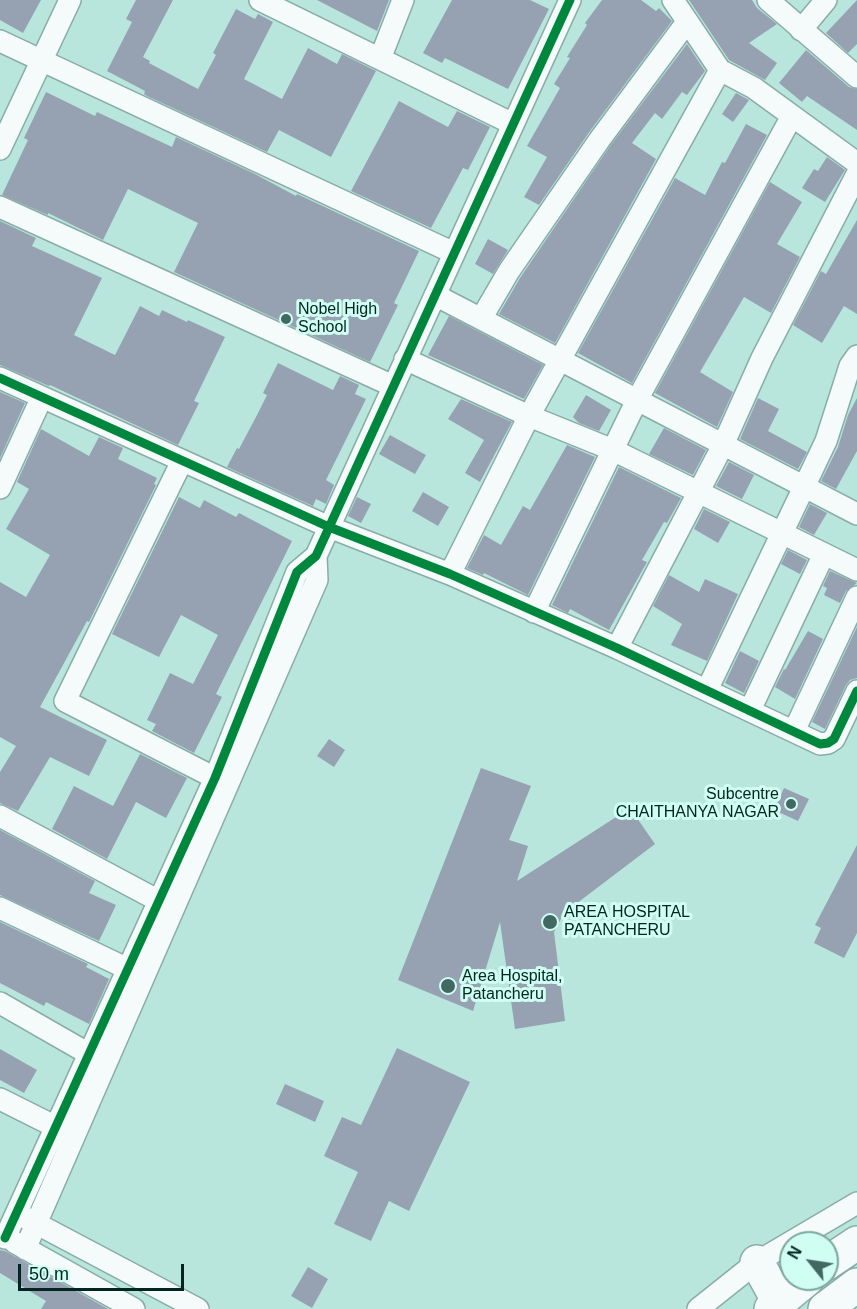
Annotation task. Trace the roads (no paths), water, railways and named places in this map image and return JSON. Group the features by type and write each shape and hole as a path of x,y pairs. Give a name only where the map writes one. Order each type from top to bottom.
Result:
{"highway":[{"path":"839,1255 857,1243"},
{"path":"757,1262 775,1306 793,1291"},
{"path":"825,1309 857,1285"}],"street":[{"path":"0,149 70,0"},
{"path":"260,0 513,124"},
{"path":"380,59 403,0"},
{"path":"134,1309 3,1236 8,1215 56,1127 215,778 297,572 316,556 570,0"},
{"path":"673,0 720,70 754,88 857,163"},
{"path":"768,0 857,77"},
{"path":"801,30 826,0"},
{"path":"481,319 509,271 600,139 687,22"},
{"path":"0,40 454,253"},
{"path":"450,574 529,416 720,70"},
{"path":"534,612 637,400 792,116"},
{"path":"617,648 723,445 762,358 857,174"},
{"path":"0,207 393,386"},
{"path":"435,295 857,514"},
{"path":"707,690 826,441 850,366 857,356"},
{"path":"405,359 529,416 613,450 857,570"},
{"path":"0,378 329,527 450,574 617,648 820,744 828,744 834,739 857,691"},
{"path":"0,488 42,397"},
{"path":"182,461 65,701 215,778"},
{"path":"750,710 824,554"},
{"path":"25,1249 317,580 316,556"},
{"path":"297,572 317,580"},
{"path":"794,731 857,597"},
{"path":"0,816 159,901"},
{"path":"0,908 128,969"},
{"path":"0,1003 89,1054"},
{"path":"0,1099 56,1127"},
{"path":"698,1309 757,1262 857,1203"},
{"path":"8,1215 37,1224 198,1309"}],"place":[{"name":"Nobel High School","path":"286,319"},
{"name":"Subcentre CHAITHANYA NAGAR","path":"791,804"},
{"name":"AREA HOSPITAL PATANCHERU","path":"550,922"},
{"name":"Area Hospital, Patancheru","path":"448,986"}]}
